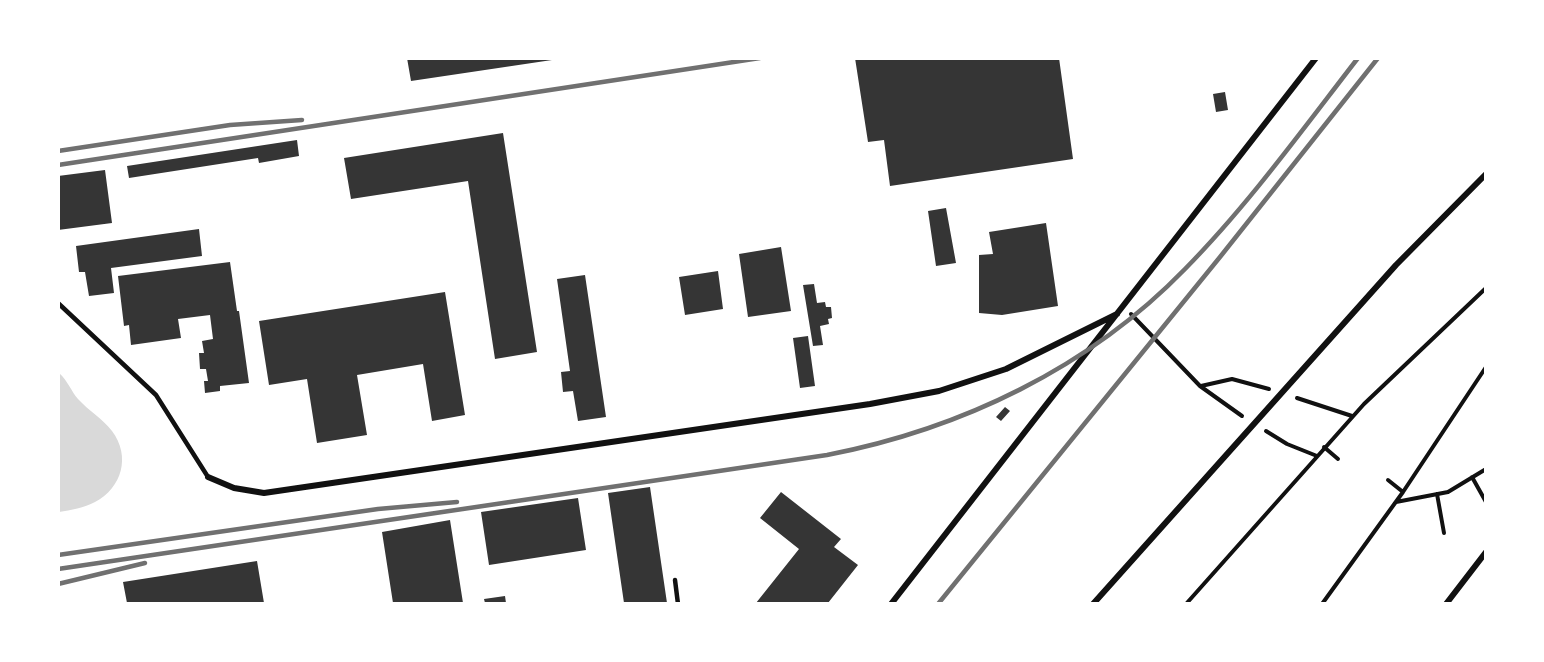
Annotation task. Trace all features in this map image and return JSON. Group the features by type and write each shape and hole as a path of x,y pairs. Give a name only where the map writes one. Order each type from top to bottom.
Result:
{"street":[{"path":"891,603 1316,58"},
{"path":"1093,603 1396,265 1485,174"},
{"path":"208,477 234,488 264,493 870,404 939,391 997,373 1117,314"},
{"path":"1446,603 1485,552"}],"lane":[{"path":"58,303 156,395 208,477"},
{"path":"675,579 678,603"}],"path":[{"path":"1186,603 1353,416 1485,288"},
{"path":"1123,306 1200,386 1287,444 1317,456"},
{"path":"1322,603 1403,492 1485,366"},
{"path":"1200,386 1232,379 1353,416"},
{"path":"1324,447 1338,459"},
{"path":"1395,502 1448,492 1485,469"},
{"path":"1472,477 1485,502"},
{"path":"1388,480 1403,492"},
{"path":"1437,494 1444,533"}],"shaded area":[{"path":"59,373 78,399 112,431 118,441 122,461 117,480 104,496 86,506 59,512"}],"building":[{"path":"407,58 552,58 552,60 411,81"},
{"path":"855,58 1059,58 1073,159 890,186 884,140 868,142"},
{"path":"1225,92 1228,110 1216,112 1213,94"},
{"path":"503,133 537,352 495,359 468,181 351,199 344,158"},
{"path":"297,140 299,156 259,163 258,158 129,178 127,166"},
{"path":"105,170 112,223 58,230 58,176"},
{"path":"946,208 956,263 936,266 928,211"},
{"path":"1046,223 1058,306 1002,315 979,313 979,255 993,254 989,232"},
{"path":"199,229 202,256 111,268 114,293 89,296 85,272 79,272 76,246"},
{"path":"781,247 791,311 748,317 739,254"},
{"path":"230,262 249,383 220,386 220,391 205,393 204,381 208,381 206,369 200,369 199,353 204,353 202,341 213,339 210,315 178,319 181,338 131,345 129,325 124,326 118,276"},
{"path":"718,271 723,309 685,315 679,277"},
{"path":"585,275 606,417 578,421 573,391 563,392 561,372 570,371 557,279"},
{"path":"814,284 817,303 825,302 826,307 831,307 832,318 828,319 829,324 820,326 823,345 813,346 803,285"},
{"path":"445,292 465,415 432,421 423,364 357,375 367,435 317,443 307,379 269,385 259,321"},
{"path":"808,336 815,386 800,388 793,338"},
{"path":"1005,407 1010,411 1001,421 996,417"},
{"path":"650,487 667,603 624,603 608,493"},
{"path":"781,492 841,539 834,547 858,565 828,603 756,603 799,549 760,518"},
{"path":"578,498 586,550 489,565 481,512"},
{"path":"450,520 463,603 393,603 382,532"},
{"path":"257,561 264,603 127,603 123,582"},
{"path":"505,596 506,603 485,603 484,599"}],"railway":[{"path":"58,165 760,58"},
{"path":"58,569 827,455 877,444 974,411 1065,365 1148,304 1185,269 1231,219 1358,58"},
{"path":"938,604 1220,257 1378,58"},
{"path":"58,151 230,125 302,120"},
{"path":"58,555 378,509 457,502"},
{"path":"58,584 145,563"}]}
